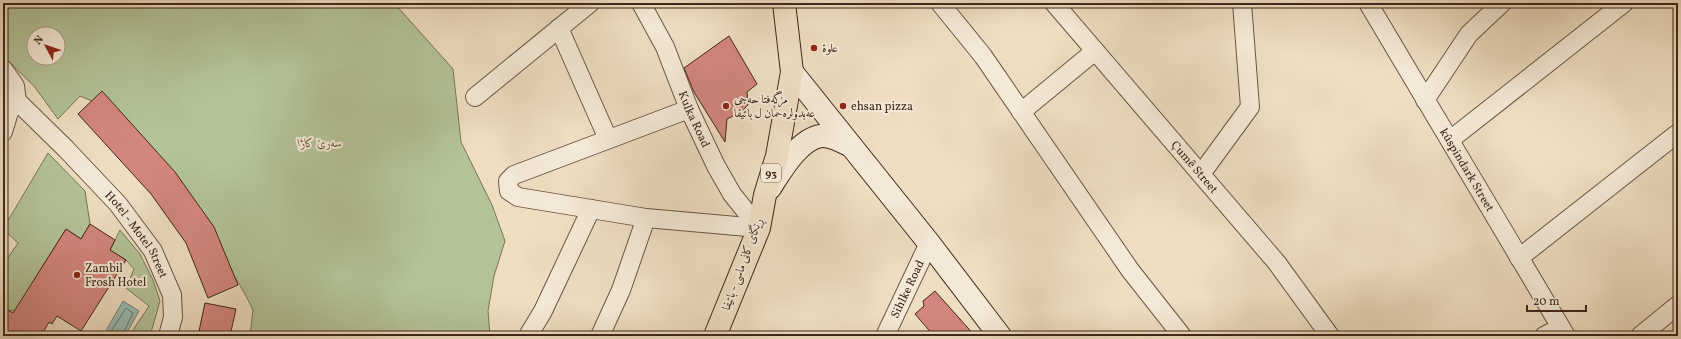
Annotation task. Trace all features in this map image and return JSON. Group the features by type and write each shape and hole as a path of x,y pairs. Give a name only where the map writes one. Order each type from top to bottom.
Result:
{"main road":[{"name":"ڕێگای کانی ماسی - باتيفا","path":"715,336 758,228 765,196 777,156 792,72 784,3"},
{"path":"792,72 929,243 1000,336"},
{"path":"765,196 788,161 806,142 822,136 838,140 851,146"}],"street":[{"path":"475,97 590,3"},
{"name":"Kulka Road","path":"641,3 665,47 689,109 732,194 758,228"},
{"path":"940,3 983,56 1130,270 1182,336"},
{"name":"Çumê Street","path":"1054,3 1276,262 1330,336"},
{"path":"1201,174 1250,107 1242,3"},
{"name":"kûspindark Street","path":"1368,3 1563,332"},
{"path":"1425,100 1469,34 1502,3"},
{"path":"1450,140 1624,3"},
{"path":"559,28 608,139"},
{"path":"1021,112 1095,51"},
{"path":"3,69 15,86 17,102 9,112 3,132"},
{"name":"Hotel - Motel Street","path":"17,102 66,149 118,204 153,251 172,295 173,317 168,336"},
{"path":"689,109 514,175 508,181 509,191 518,197 646,218 758,228"},
{"path":"1519,258 1678,133"},
{"path":"528,336 543,311 591,209"},
{"path":"600,336 621,290 646,218"},
{"name":"Sihlke Road","path":"885,336 929,243"},
{"path":"1640,336 1678,305"},
{"path":"1544,336 1563,332"}],"green space":[{"name":"سەرێ کاژا","path":"3,3 394,3 453,69 461,142 492,205 505,241 494,276 488,311 490,336 250,336 253,310 206,226 99,104 80,96 58,119 34,86 3,56"},
{"path":"48,153 85,191 90,224 81,239 66,229 28,290 35,313 8,310 3,307 3,261 5,262 18,243 3,229"},
{"path":"120,230 140,254 153,280 160,301 150,336 129,336 149,306 126,288 134,269 126,260 110,250"}],"water":[{"path":"123,301 139,311 125,336 103,336"}],"building":[{"path":"729,36 757,84 747,92 748,105 741,112 727,119 725,142 694,92 684,68"},
{"path":"102,91 175,172 214,227 238,285 208,298 186,243 151,194 78,114"},
{"name":"Zambil Frosh Hotel","path":"90,224 115,240 110,250 126,260 81,331 57,316 52,324 49,322 41,336 3,336 3,307 13,313 66,229 81,239"},
{"path":"935,291 975,336 934,336 915,314 924,306 923,301"},
{"path":"205,303 236,309 230,336 199,331"}],"place":[{"name":"علوة","path":"814,48"},
{"name":"مزگەفتا حەجی عەبدولرەحمان ل باتیفا","path":"726,106"},
{"name":"ehsan pizza","path":"843,106"},
{"name":"Zambil Frosh Hotel","path":"77,275"}]}
